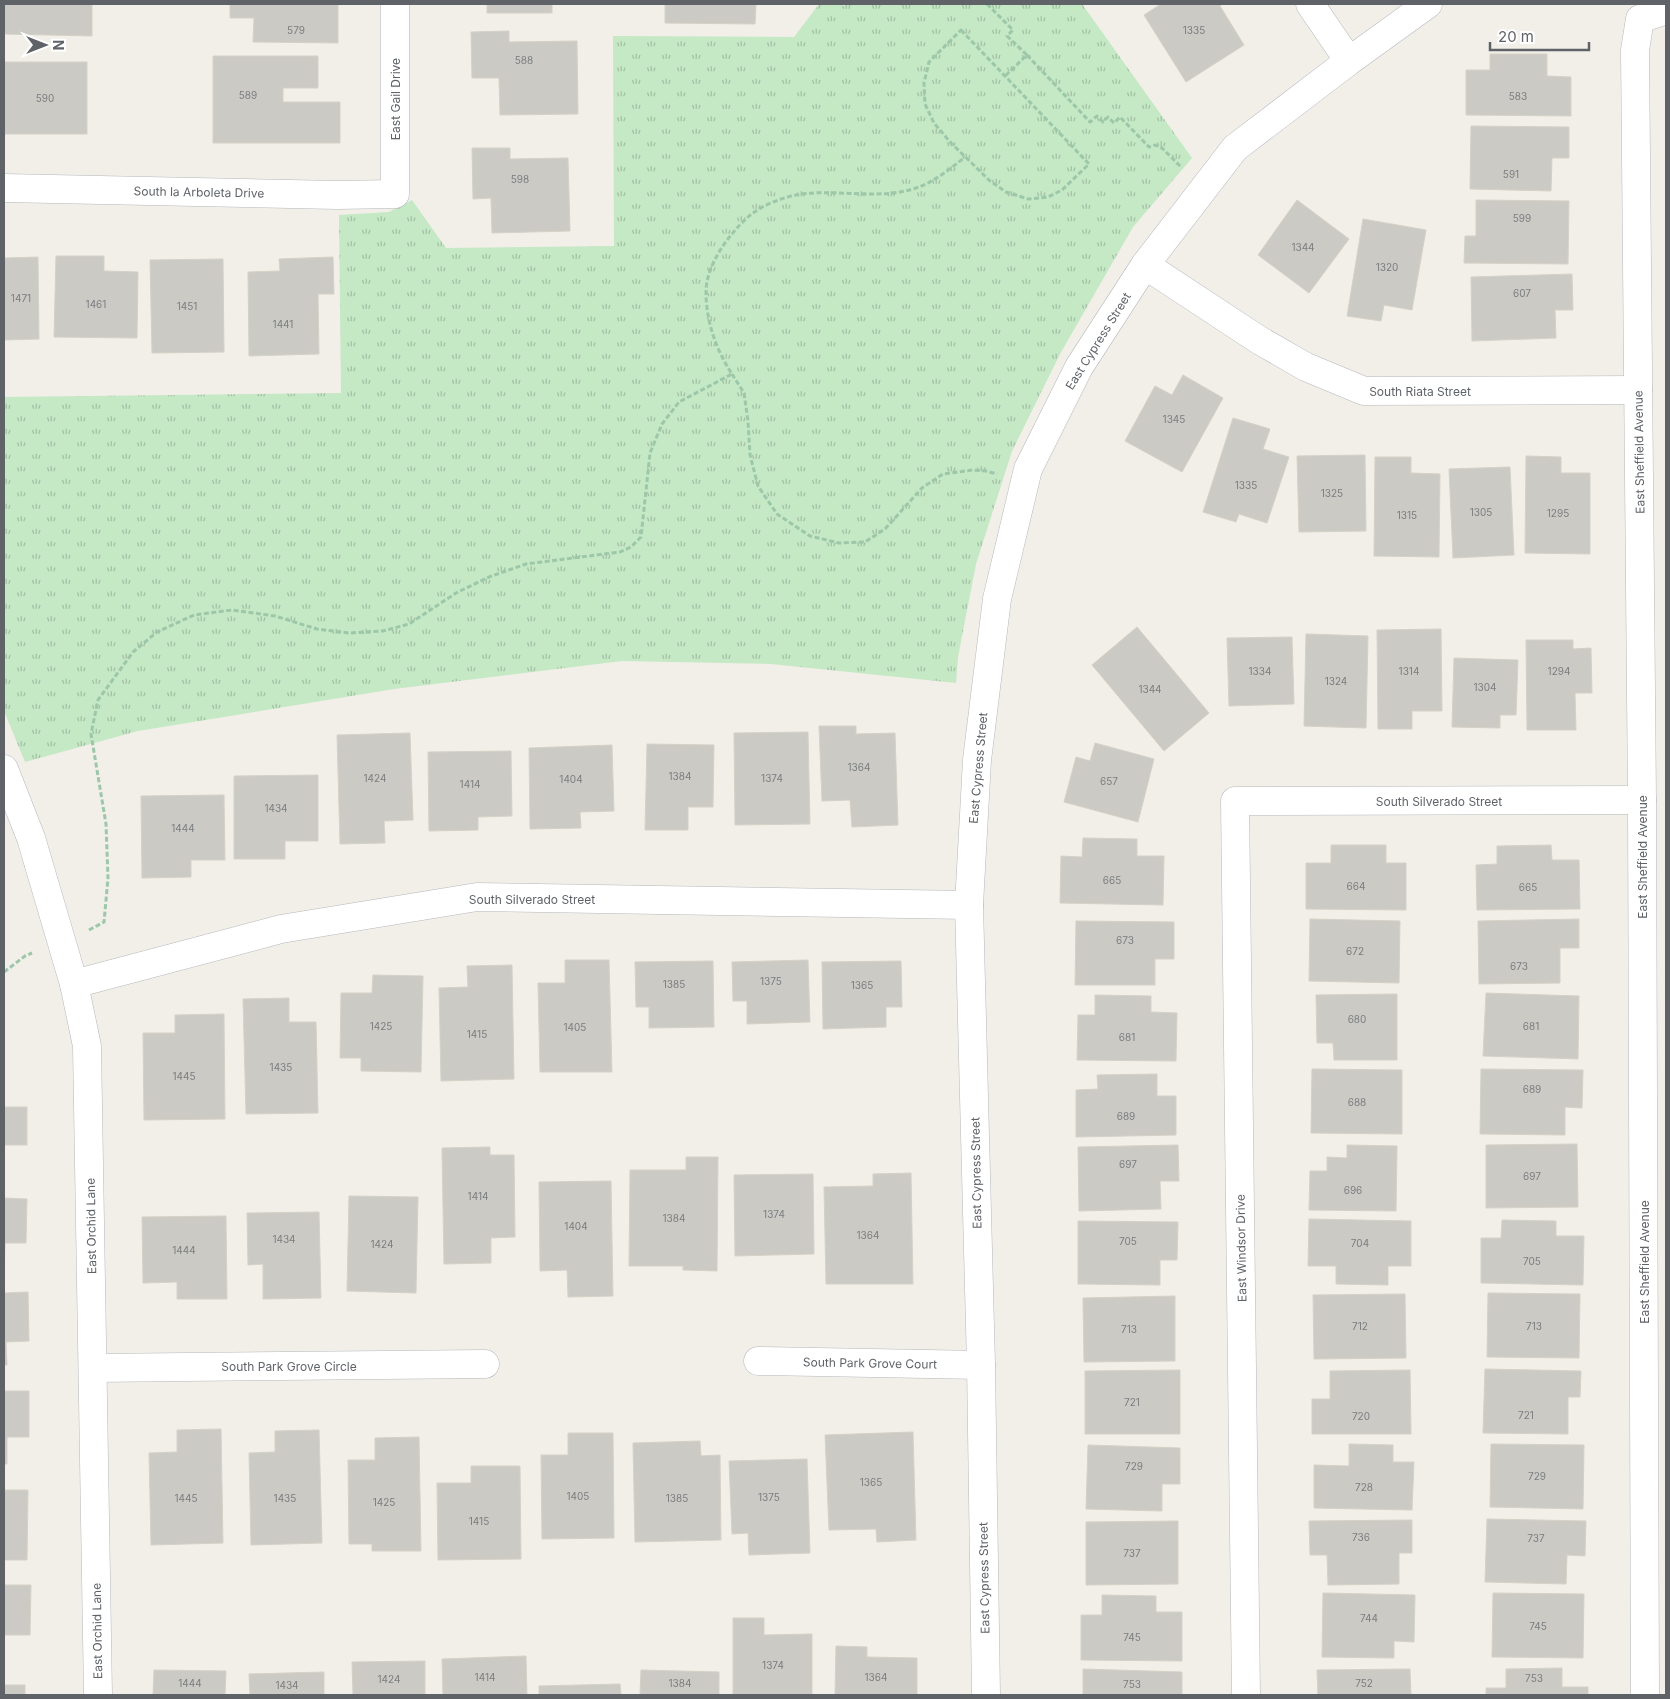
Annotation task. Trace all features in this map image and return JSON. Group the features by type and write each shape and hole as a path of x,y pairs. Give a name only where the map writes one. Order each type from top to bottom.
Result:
{"street":[{"name":"East Gail Drive","path":"395,4 395,194"},
{"path":"1310,4 1349,61"},
{"name":"East Cypress Street","path":"986,1695 981,1365 969,905 977,760 996,599 1024,484 1028,469 1079,367 1145,265 1235,148 1349,61 1428,4"},
{"name":"East Sheffield Avenue","path":"1645,1695 1642,800 1636,50 1640,19 1666,10"},
{"name":"South la Arboleta Drive","path":"4,188 337,195 395,194"},
{"name":"South Riata Street","path":"1145,265 1259,340 1306,367 1364,391 1638,390"},
{"name":"East Orchid Lane","path":"4,769 31,838 74,984 87,1046 98,1695"},
{"name":"South Silverado Street","path":"1235,801 1642,800"},
{"name":"East Windsor Drive","path":"1235,801 1246,1695"},
{"name":"South Silverado Street","path":"74,984 281,929 477,897 969,905"},
{"name":"South Park Grove Court","path":"758,1361 981,1365"},
{"name":"South Park Grove Circle","path":"93,1368 485,1364"}],"path":[{"path":"987,4 1013,30 1008,36 1090,122 1097,116 1103,122 1108,117 1114,123 1120,117 1149,147 1155,145 1162,148 1204,188"},
{"path":"961,30 1089,164 1062,190 1048,197 1028,199 1006,192 990,180 966,157 934,123 925,104 924,83 930,62 961,30"},
{"path":"1005,76 1026,55"},
{"path":"966,157 928,183 908,191 888,194 823,193 795,195 771,203 749,216 729,237 712,264 706,290 708,315 722,358 744,393 750,455 758,486 777,514 810,536 839,542 865,542 885,529 922,488 943,474 973,470 986,471 1024,484"},
{"path":"4,972 25,956 62,942 104,922 108,878 106,824 91,734 98,700 133,652 157,632 194,615 232,610 275,616 317,630 350,633 383,631 409,624 456,593 489,577 526,564 620,552 631,547 641,537 650,453 662,424 679,402 732,374"}],"green space":[{"path":"819,4 840,4 843,6 848,4 1082,4 1192,158 1133,227 1060,354 1012,451 976,564 958,657 956,683 771,664 622,661 394,689 138,731 25,762 4,711 4,397 341,393 339,215 389,212 412,200 446,248 614,246 613,36 794,37"}],"building":[{"path":"4,4 92,4 92,36 4,34"},
{"path":"230,4 338,4 338,43 253,42 254,18 230,18"},
{"path":"487,4 552,4 552,13 487,13"},
{"path":"665,4 756,4 755,24 665,23"},
{"path":"1161,4 1222,4 1220,6 1244,45 1186,82 1144,15"},
{"path":"509,31 509,42 577,41 578,114 500,115 499,78 472,78 471,32"},
{"path":"1490,54 1547,54 1547,76 1571,77 1571,116 1466,115 1466,70 1490,70"},
{"path":"213,56 318,56 318,88 283,88 283,102 340,102 340,143 213,143"},
{"path":"4,62 87,62 87,134 4,134"},
{"path":"1471,126 1569,127 1569,158 1552,158 1551,191 1470,189"},
{"path":"472,148 510,148 510,159 568,158 570,231 492,233 491,198 473,199"},
{"path":"1297,200 1349,239 1309,293 1258,255"},
{"path":"1476,200 1569,201 1568,264 1464,263 1465,236 1476,236"},
{"path":"1363,219 1426,230 1412,310 1384,305 1381,321 1347,316"},
{"path":"56,256 104,256 104,271 138,272 137,338 54,337"},
{"path":"38,257 39,339 4,340 4,258"},
{"path":"333,257 334,294 318,294 319,354 249,356 248,272 280,271 279,259"},
{"path":"223,259 224,352 152,353 150,260"},
{"path":"1572,274 1573,310 1555,310 1556,338 1472,341 1471,277"},
{"path":"1183,375 1223,398 1182,472 1125,441 1155,386 1172,395"},
{"path":"1233,418 1270,429 1263,449 1289,457 1267,523 1239,514 1236,522 1203,512"},
{"path":"1365,455 1366,531 1299,532 1297,456"},
{"path":"1526,456 1561,457 1561,473 1590,473 1590,554 1525,553"},
{"path":"1375,457 1411,457 1411,473 1440,474 1439,557 1374,556"},
{"path":"1510,467 1514,555 1453,558 1449,469"},
{"path":"1137,627 1209,713 1164,751 1092,665"},
{"path":"1441,629 1442,711 1412,711 1412,729 1378,729 1377,630"},
{"path":"1306,634 1368,636 1366,728 1304,726"},
{"path":"1292,637 1294,704 1229,706 1227,638"},
{"path":"1526,640 1573,640 1573,649 1591,648 1592,693 1575,693 1576,730 1527,730"},
{"path":"1454,658 1518,660 1516,715 1500,715 1500,728 1452,727"},
{"path":"819,726 856,726 856,734 895,733 898,825 852,827 850,800 822,801"},
{"path":"808,732 810,824 735,825 734,733"},
{"path":"410,733 413,820 384,821 385,843 340,844 337,735"},
{"path":"1095,743 1154,759 1138,822 1064,802 1076,757 1090,761"},
{"path":"647,744 714,745 713,807 688,807 688,830 645,830"},
{"path":"612,745 614,811 580,812 581,828 530,829 529,748"},
{"path":"511,751 512,816 478,817 478,830 429,831 428,752"},
{"path":"318,775 318,841 285,841 285,859 234,859 234,776"},
{"path":"224,795 225,860 191,860 191,877 142,878 141,796"},
{"path":"1083,838 1137,839 1137,856 1164,856 1163,905 1060,903 1061,856 1082,857"},
{"path":"1331,845 1386,845 1386,863 1406,863 1406,910 1306,909 1306,863 1331,863"},
{"path":"1551,845 1552,860 1579,860 1580,909 1477,910 1476,865 1497,864 1497,846"},
{"path":"1310,919 1400,921 1399,983 1309,981"},
{"path":"1579,919 1579,948 1560,948 1560,983 1479,984 1478,921"},
{"path":"1076,921 1174,922 1174,959 1155,959 1155,985 1075,985"},
{"path":"565,960 609,960 612,1072 540,1072 538,983 565,983"},
{"path":"808,960 810,1022 747,1024 747,1001 733,1001 732,962"},
{"path":"713,961 714,1027 649,1028 649,1007 636,1007 635,962"},
{"path":"901,961 902,1007 886,1007 886,1027 823,1029 822,962"},
{"path":"512,965 514,1079 441,1081 439,988 468,987 467,966"},
{"path":"373,975 423,976 421,1072 361,1071 361,1058 340,1058 341,993 372,993"},
{"path":"1486,993 1579,996 1578,1059 1483,1056"},
{"path":"1397,994 1397,1060 1334,1060 1333,1043 1317,1043 1316,995"},
{"path":"1095,995 1151,996 1151,1012 1177,1013 1176,1061 1077,1060 1078,1015 1095,1015"},
{"path":"289,998 289,1022 316,1022 318,1113 246,1114 243,999"},
{"path":"224,1014 225,1119 144,1120 143,1033 175,1033 175,1015"},
{"path":"1312,1069 1402,1070 1402,1134 1311,1133"},
{"path":"1481,1069 1583,1070 1582,1108 1565,1107 1565,1135 1480,1134"},
{"path":"1157,1074 1157,1096 1176,1096 1176,1135 1076,1137 1076,1090 1098,1089 1097,1075"},
{"path":"4,1107 27,1107 27,1145 4,1145"},
{"path":"1577,1144 1578,1207 1486,1208 1486,1145"},
{"path":"1178,1145 1179,1181 1160,1181 1161,1209 1079,1211 1078,1147"},
{"path":"1347,1145 1397,1146 1396,1211 1309,1210 1310,1171 1327,1171 1327,1157 1347,1158"},
{"path":"490,1147 490,1155 514,1155 515,1237 491,1238 491,1263 444,1264 442,1148"},
{"path":"686,1157 718,1157 717,1271 683,1270 683,1266 629,1266 630,1170 686,1170"},
{"path":"911,1173 913,1284 826,1284 824,1187 873,1186 873,1174"},
{"path":"813,1174 814,1254 735,1256 734,1175"},
{"path":"611,1181 613,1296 568,1297 567,1270 540,1271 539,1182"},
{"path":"349,1196 418,1197 416,1293 347,1291"},
{"path":"4,1198 27,1199 26,1243 5,1243 4,1271"},
{"path":"319,1212 321,1298 263,1299 263,1264 248,1265 247,1213"},
{"path":"226,1216 227,1299 177,1299 177,1282 143,1283 142,1217"},
{"path":"1309,1219 1411,1221 1411,1266 1388,1266 1388,1285 1336,1284 1336,1266 1308,1266"},
{"path":"1502,1220 1556,1221 1556,1236 1584,1236 1583,1285 1481,1283 1481,1238 1501,1238"},
{"path":"1078,1221 1178,1222 1177,1260 1160,1260 1160,1285 1078,1284"},
{"path":"28,1292 29,1341 6,1342 7,1365 4,1365 4,1293"},
{"path":"1488,1293 1580,1294 1579,1358 1487,1357"},
{"path":"1405,1294 1406,1358 1314,1359 1313,1295"},
{"path":"1175,1296 1175,1361 1084,1362 1083,1298"},
{"path":"1485,1369 1581,1371 1580,1397 1568,1397 1568,1434 1483,1433"},
{"path":"1180,1370 1180,1434 1085,1434 1085,1371"},
{"path":"1410,1370 1411,1434 1312,1434 1312,1399 1330,1399 1330,1371"},
{"path":"4,1391 29,1391 29,1437 7,1437 7,1464 4,1464"},
{"path":"221,1429 223,1543 151,1545 149,1453 177,1452 177,1430"},
{"path":"319,1430 322,1543 251,1545 249,1453 275,1452 275,1431"},
{"path":"913,1432 916,1540 877,1542 876,1529 829,1530 825,1435"},
{"path":"568,1433 613,1433 614,1538 542,1539 541,1455 568,1455"},
{"path":"419,1437 421,1551 372,1551 372,1544 349,1544 348,1460 375,1460 375,1438"},
{"path":"700,1441 701,1456 720,1455 721,1540 635,1542 633,1443"},
{"path":"1349,1444 1393,1445 1393,1462 1414,1462 1412,1510 1314,1508 1314,1465 1349,1466"},
{"path":"1491,1444 1584,1445 1583,1509 1490,1507"},
{"path":"1088,1445 1180,1448 1180,1484 1162,1484 1162,1511 1086,1509"},
{"path":"807,1459 810,1553 749,1555 748,1533 732,1534 729,1461"},
{"path":"471,1466 520,1466 521,1559 438,1560 437,1483 471,1483"},
{"path":"4,1490 28,1490 27,1560 4,1560"},
{"path":"1487,1519 1586,1521 1585,1556 1567,1555 1566,1584 1485,1582"},
{"path":"1412,1520 1412,1553 1399,1553 1399,1584 1328,1585 1327,1555 1310,1555 1309,1521"},
{"path":"1178,1521 1178,1584 1086,1585 1086,1522"},
{"path":"4,1585 31,1585 30,1635 4,1635"},
{"path":"1323,1593 1415,1595 1414,1642 1394,1641 1394,1658 1322,1657"},
{"path":"1493,1593 1584,1594 1583,1658 1492,1657"},
{"path":"1102,1595 1156,1596 1156,1612 1182,1612 1182,1661 1081,1660 1081,1615 1102,1615"},
{"path":"733,1618 764,1618 764,1635 812,1634 812,1695 733,1695"},
{"path":"836,1646 867,1647 867,1657 917,1658 917,1695 835,1695"},
{"path":"526,1656 527,1695 443,1695 442,1659"},
{"path":"425,1661 425,1695 353,1695 352,1662"},
{"path":"1562,1668 1562,1687 1588,1687 1588,1695 1486,1695 1486,1688 1506,1688 1506,1669"},
{"path":"1083,1669 1182,1672 1182,1695 1083,1695"},
{"path":"1410,1669 1411,1695 1318,1695 1317,1670"},
{"path":"154,1670 226,1671 225,1695 153,1695"},
{"path":"641,1670 719,1672 719,1695 640,1695"},
{"path":"324,1672 324,1695 250,1695 249,1674"},
{"path":"620,1684 621,1695 539,1695 539,1686"},
{"path":"4,1685 25,1685 25,1695 4,1695"}]}
